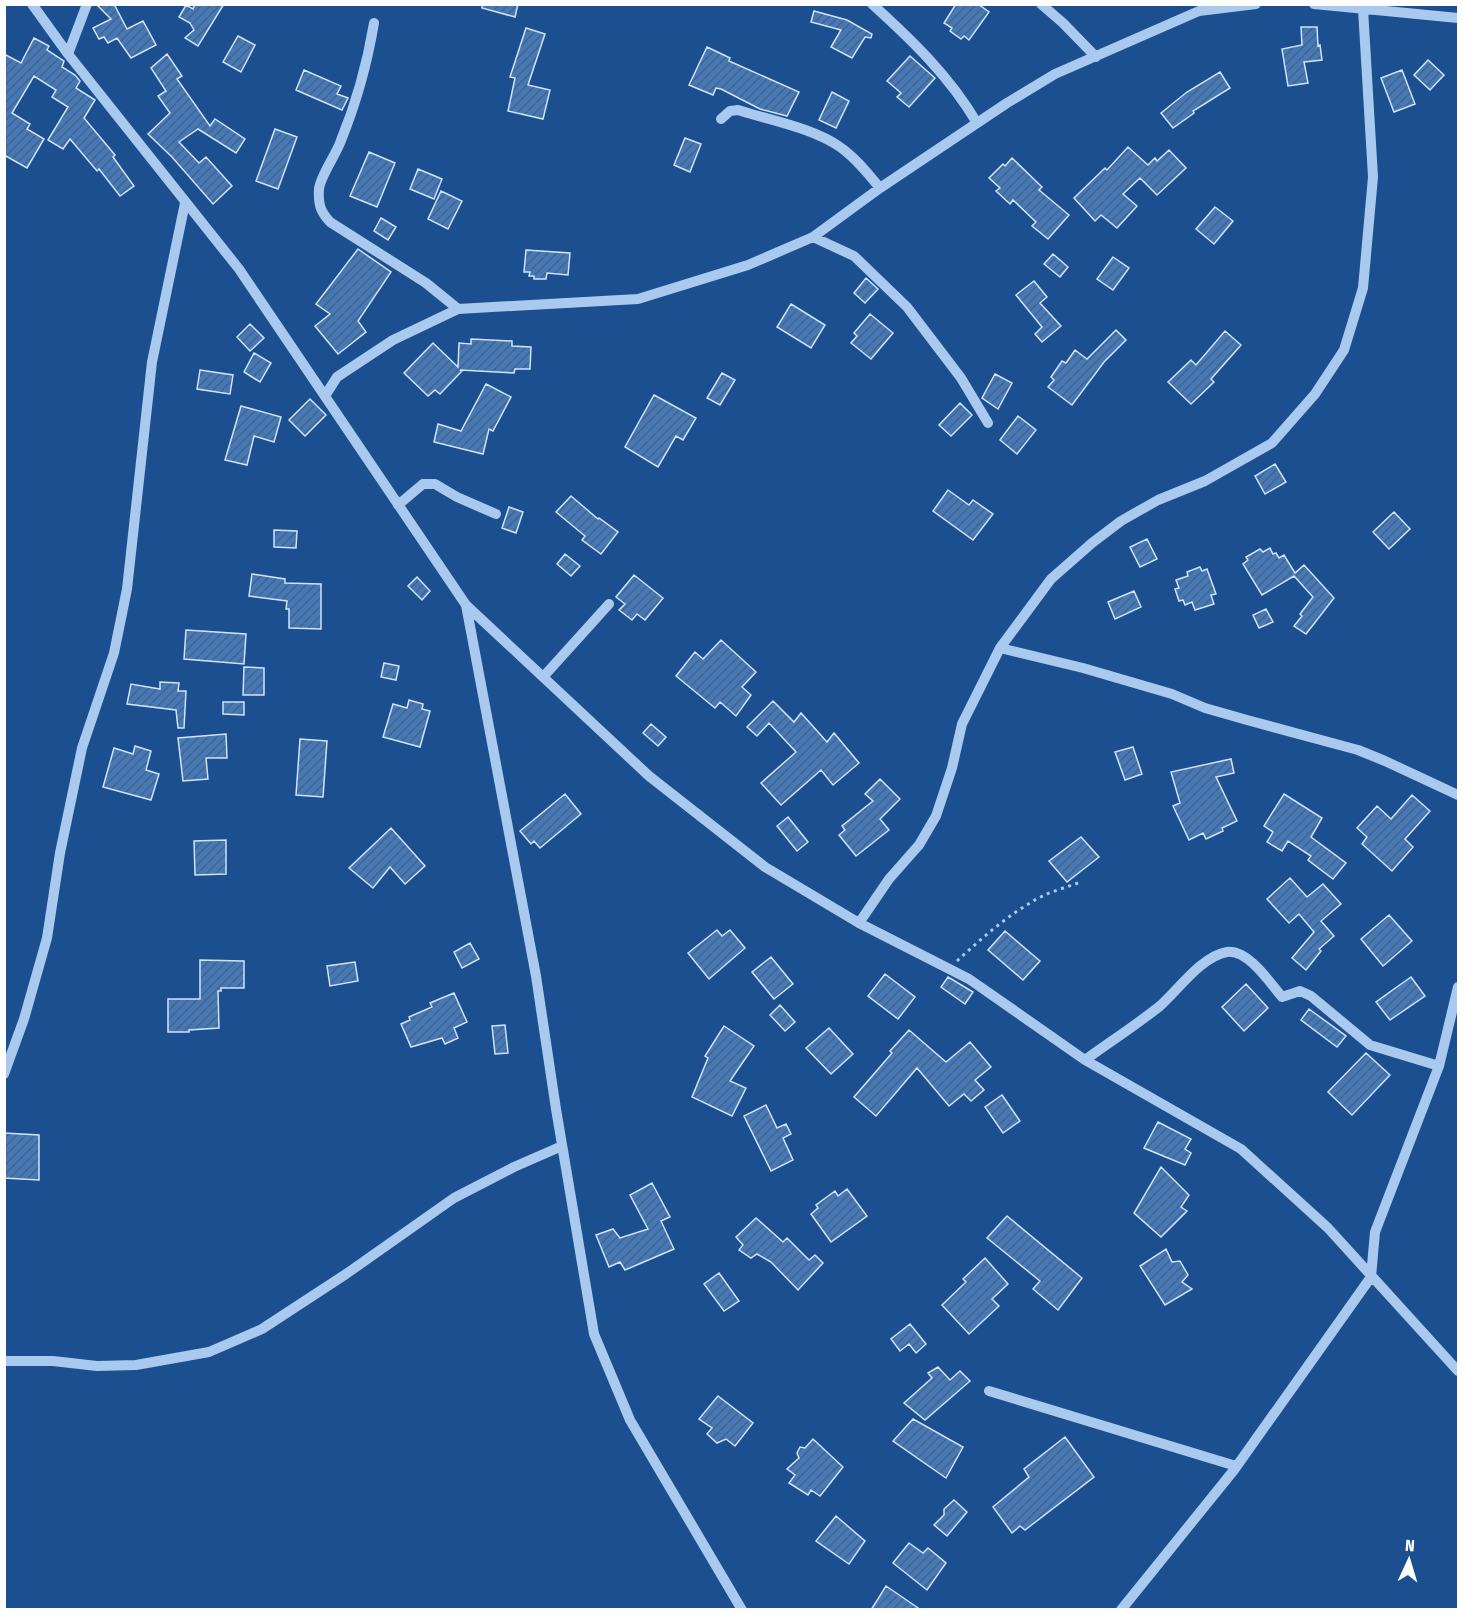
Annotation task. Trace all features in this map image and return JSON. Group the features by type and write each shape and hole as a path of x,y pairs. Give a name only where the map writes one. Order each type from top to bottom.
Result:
{"street":[{"path":"32,4 68,54 239,269 466,605 649,776 765,867 859,923 969,979 1085,1060 1241,1149 1328,1228 1458,1371"},
{"path":"68,54 87,4"},
{"path":"872,4 938,67 963,99 977,123"},
{"path":"1041,4 1063,22 1096,57"},
{"path":"325,396 337,377 393,340 458,309 638,299 748,266 813,237 880,188 977,123 1055,75 1199,11 1256,4"},
{"path":"1314,4 1458,18"},
{"path":"859,923 889,879 919,845 936,816 952,768 962,724 1000,648 1051,579 1121,521 1158,500 1205,481 1272,443 1315,394 1344,350 1364,288 1373,177 1363,9"},
{"path":"374,23 368,60 352,113 337,153 319,187 320,211 330,222 426,283 458,309"},
{"path":"721,119 730,111 738,110 818,136 839,147 858,162 880,188"},
{"path":"4,1074 24,1019 47,938 60,853 82,748 114,653 127,589 152,362 185,203"},
{"path":"813,237 854,256 907,307 961,378 988,423"},
{"path":"398,505 423,483 435,484 457,497 496,514"},
{"path":"544,676 609,604"},
{"path":"466,605 536,976 594,1334 630,1420 742,1610"},
{"path":"1000,648 1083,668 1172,694 1205,708 1358,750 1458,795"},
{"path":"1085,1060 1160,1005 1211,959 1228,952 1238,953 1250,959 1282,997 1300,991 1311,996 1370,1045 1439,1066"},
{"path":"1121,1610 1236,1466 1371,1277 1375,1232 1439,1066 1458,988"},
{"path":"4,1361 53,1361 97,1366 136,1365 209,1352 262,1329 346,1274 454,1198 514,1167 562,1146"},
{"path":"988,1391 1236,1466"}],"path":[{"path":"950,969 983,937 1030,902 1081,882"}],"building":[{"path":"96,4 114,4 127,29 143,21 156,45 131,58 117,38 108,43 104,37 99,39 93,28 111,19"},
{"path":"195,4 224,4 198,46 185,38 194,30 190,23 179,17 186,5 193,9"},
{"path":"482,4 518,4 515,17 482,8"},
{"path":"956,4 978,4 989,12 969,40 964,36 961,39 950,31 952,28 944,23"},
{"path":"814,11 847,20 872,34 871,38 865,37 852,58 831,47 841,30 811,22"},
{"path":"1301,27 1317,27 1318,46 1320,45 1322,60 1304,62 1308,83 1288,86 1282,49 1302,45"},
{"path":"526,28 545,34 528,85 550,90 543,119 508,111 515,78 510,77"},
{"path":"238,36 255,45 241,72 223,62"},
{"path":"34,38 49,46 47,50 64,61 62,67 80,81 76,88 95,100 84,118 115,155 113,157 134,186 120,196 99,169 97,171 70,139 63,149 48,140 68,107 52,97 56,90 34,76 12,113 30,124 27,129 44,139 27,168 4,155 4,54 21,63"},
{"path":"707,47 730,58 729,61 799,92 787,116 760,109 721,89 716,88 713,95 689,85"},
{"path":"167,54 182,76 177,79 210,126 215,119 245,139 236,153 198,129 179,142 199,163 206,157 232,186 213,204 172,157 148,134 170,113 158,96 166,91 151,68"},
{"path":"910,56 935,78 909,107 897,97 901,93 887,81"},
{"path":"1428,60 1444,75 1430,90 1414,75"},
{"path":"304,70 341,86 337,94 348,98 342,110 296,90"},
{"path":"1402,70 1415,104 1394,112 1381,78"},
{"path":"1220,72 1230,88 1193,111 1194,113 1173,128 1161,113 1187,92"},
{"path":"832,92 849,101 836,128 819,120"},
{"path":"275,129 297,137 278,189 256,181"},
{"path":"685,138 701,144 690,172 674,165"},
{"path":"1128,147 1148,165 1155,158 1157,161 1169,150 1186,168 1157,195 1140,178 1123,194 1137,206 1117,228 1101,215 1095,221 1074,198 1105,168 1107,170"},
{"path":"369,152 395,163 377,207 350,196"},
{"path":"1012,158 1042,187 1039,190 1069,215 1048,239 1032,226 1036,222 1013,200 1010,204 996,191 1000,188 989,178"},
{"path":"418,169 442,179 434,199 410,189"},
{"path":"441,191 462,201 448,229 428,219"},
{"path":"1215,207 1233,221 1214,244 1196,229"},
{"path":"381,218 396,227 388,240 374,231"},
{"path":"358,249 391,272 358,321 366,332 338,354 315,326 330,314 316,304"},
{"path":"526,250 570,253 568,275 547,273 546,279 534,279 534,276 529,276 530,272 524,272"},
{"path":"1053,254 1068,267 1060,277 1044,264"},
{"path":"1113,257 1129,268 1113,290 1097,279"},
{"path":"866,278 878,289 865,303 854,293"},
{"path":"1034,281 1047,297 1040,303 1061,326 1042,342 1035,334 1042,327 1016,295"},
{"path":"791,304 825,325 811,348 777,327"},
{"path":"870,314 893,333 871,359 851,343 857,336 854,333"},
{"path":"250,324 264,338 250,351 237,337"},
{"path":"1116,330 1126,340 1104,362 1072,405 1048,387 1054,380 1051,377 1062,361 1066,363 1075,350 1087,359"},
{"path":"1225,331 1241,345 1211,379 1214,382 1191,404 1168,382 1191,360 1196,365"},
{"path":"471,339 512,341 512,346 531,347 530,369 515,369 514,373 460,370 462,371 440,394 435,390 428,396 404,373 433,343 458,367 459,343 471,344"},
{"path":"254,353 271,363 260,382 244,372"},
{"path":"200,370 233,375 230,394 197,389"},
{"path":"722,373 735,380 720,405 707,398"},
{"path":"995,374 1012,383 998,409 982,398"},
{"path":"486,384 511,397 493,431 489,429 483,454 434,442 438,424 461,431"},
{"path":"654,395 696,418 683,440 676,436 658,467 625,447"},
{"path":"310,399 326,415 305,436 289,420"},
{"path":"960,403 972,415 951,436 939,425"},
{"path":"241,406 281,417 274,442 254,436 247,465 225,460"},
{"path":"1018,416 1036,430 1017,454 1000,440"},
{"path":"1275,464 1286,482 1265,494 1255,476"},
{"path":"948,490 969,505 973,500 993,514 973,540 933,511"},
{"path":"571,496 598,519 618,532 601,554 582,540 585,536 556,512"},
{"path":"509,507 523,512 516,533 502,528"},
{"path":"1394,512 1410,529 1389,549 1373,532"},
{"path":"274,530 297,531 296,548 274,547"},
{"path":"1147,539 1157,559 1140,567 1130,547"},
{"path":"1270,548 1279,558 1284,555 1295,573 1304,565 1334,598 1306,634 1294,626 1313,597 1294,576 1262,595 1243,564 1248,560 1246,557 1260,549 1263,552"},
{"path":"565,554 580,566 571,576 557,564"},
{"path":"1200,567 1202,571 1207,569 1216,594 1211,595 1214,604 1195,610 1192,602 1185,605 1183,600 1179,601 1175,589 1179,588 1176,580 1188,576 1187,572"},
{"path":"252,574 285,579 285,583 321,584 321,629 289,628 287,601 249,596"},
{"path":"634,575 663,598 645,620 637,614 632,620 619,610 625,604 616,597"},
{"path":"417,577 430,591 422,600 408,586"},
{"path":"1134,591 1141,607 1115,619 1108,602"},
{"path":"1266,609 1273,622 1259,628 1253,615"},
{"path":"186,630 246,634 244,664 184,659"},
{"path":"721,640 756,672 742,687 751,695 736,716 720,702 715,708 676,676 695,652 703,659"},
{"path":"384,663 399,666 396,680 381,677"},
{"path":"244,667 264,668 264,695 243,695"},
{"path":"160,682 179,683 178,691 186,691 184,728 178,728 176,710 127,704 131,684 160,689"},
{"path":"409,700 423,704 422,709 430,711 420,747 383,737 393,704 407,708"},
{"path":"773,701 794,722 801,713 827,742 834,733 859,763 833,785 821,770 781,805 761,783 796,752 769,723 757,736 747,727"},
{"path":"223,702 244,702 244,715 223,714"},
{"path":"651,724 666,737 658,746 643,733"},
{"path":"226,734 227,758 206,758 208,779 183,781 178,738"},
{"path":"300,739 327,741 323,797 296,795"},
{"path":"135,746 151,751 146,770 159,774 151,800 103,787 114,748 133,754"},
{"path":"1133,747 1142,774 1125,780 1115,752"},
{"path":"1231,759 1234,773 1216,777 1237,821 1206,839 1203,833 1189,840 1173,806 1180,803 1171,772"},
{"path":"880,779 900,799 880,819 889,830 856,856 839,835 845,830 842,826 873,801 865,794"},
{"path":"565,794 581,814 540,848 534,841 531,844 520,831"},
{"path":"1284,794 1322,818 1311,837 1346,863 1333,879 1308,860 1311,856 1288,841 1282,851 1267,842 1273,832 1264,826"},
{"path":"1412,795 1430,811 1405,839 1413,847 1392,871 1362,844 1367,837 1357,828 1377,806 1391,819"},
{"path":"788,817 808,842 797,851 777,826"},
{"path":"391,828 425,866 405,884 390,867 373,888 349,868"},
{"path":"1081,837 1099,857 1067,882 1049,861"},
{"path":"226,840 226,874 195,875 194,841"},
{"path":"1290,878 1307,897 1323,884 1341,904 1321,921 1334,936 1319,949 1321,951 1306,970 1292,958 1314,932 1299,914 1289,923 1267,899"},
{"path":"1389,915 1412,941 1383,966 1361,939"},
{"path":"717,930 722,936 730,930 745,948 709,979 688,953"},
{"path":"1005,931 1040,961 1023,980 988,950"},
{"path":"470,943 479,959 462,968 454,952"},
{"path":"771,957 793,984 774,999 752,972"},
{"path":"200,960 244,961 244,988 221,988 221,991 218,991 219,1028 168,1032 168,999 200,999"},
{"path":"355,962 358,981 330,986 327,966"},
{"path":"885,974 915,997 898,1019 868,996"},
{"path":"948,977 973,992 965,1004 941,987"},
{"path":"1411,977 1425,996 1390,1020 1376,1002"},
{"path":"1246,984 1268,1008 1244,1031 1222,1007"},
{"path":"454,993 467,1022 454,1028 458,1038 445,1044 442,1038 411,1047 401,1024 410,1020 409,1017 432,1007 430,1003"},
{"path":"780,1005 795,1022 785,1031 770,1015"},
{"path":"1309,1009 1346,1036 1337,1047 1301,1020"},
{"path":"505,1025 508,1053 495,1054 492,1026"},
{"path":"724,1026 754,1046 730,1081 746,1088 732,1116 692,1097 708,1058 705,1056"},
{"path":"829,1028 853,1054 831,1074 806,1048"},
{"path":"909,1030 946,1062 970,1042 991,1067 975,1080 984,1090 971,1101 964,1094 949,1106 917,1068 876,1116 854,1097"},
{"path":"1366,1053 1390,1075 1352,1115 1328,1092"},
{"path":"1002,1095 1020,1121 1003,1133 985,1107"},
{"path":"766,1105 777,1128 786,1124 791,1134 783,1138 793,1160 771,1171 744,1116"},
{"path":"1158,1122 1191,1139 1185,1149 1191,1153 1185,1165 1144,1148"},
{"path":"4,1133 39,1135 39,1180 4,1178"},
{"path":"1161,1167 1189,1195 1181,1207 1187,1211 1161,1237 1134,1213"},
{"path":"652,1183 670,1217 661,1221 674,1249 625,1270 620,1262 609,1267 596,1235 613,1229 620,1238 648,1229 630,1195"},
{"path":"847,1189 867,1216 831,1242 811,1214 818,1208 816,1205 835,1191 838,1196"},
{"path":"1007,1216 1082,1278 1058,1310 1033,1289 1040,1281 987,1238"},
{"path":"756,1218 783,1242 787,1238 809,1260 815,1255 823,1263 798,1290 771,1262 757,1254 751,1258 739,1250 743,1245 736,1237"},
{"path":"1166,1249 1172,1262 1180,1261 1188,1275 1182,1282 1192,1289 1165,1305 1140,1266"},
{"path":"985,1258 1008,1284 992,1299 999,1306 969,1334 942,1305 966,1282 963,1279"},
{"path":"719,1273 739,1301 724,1311 704,1284"},
{"path":"910,1324 926,1344 916,1353 909,1344 900,1351 891,1339"},
{"path":"938,1367 950,1380 960,1371 970,1381 925,1420 904,1403 932,1378 928,1373"},
{"path":"718,1396 753,1423 735,1446 726,1439 717,1443 707,1434 712,1428 699,1419"},
{"path":"913,1419 963,1447 946,1478 893,1441"},
{"path":"1065,1437 1094,1477 1025,1530 1020,1526 1012,1533 993,1507 1029,1477 1024,1469"},
{"path":"813,1439 843,1467 820,1496 811,1490 808,1495 789,1483 795,1475 787,1469 799,1458 797,1453 800,1447 805,1448"},
{"path":"954,1500 967,1512 947,1536 934,1525 944,1515 944,1509"},
{"path":"836,1516 865,1541 849,1564 816,1541"},
{"path":"909,1543 923,1553 928,1548 946,1563 927,1590 893,1563"},
{"path":"886,1586 921,1610 871,1610"}]}
